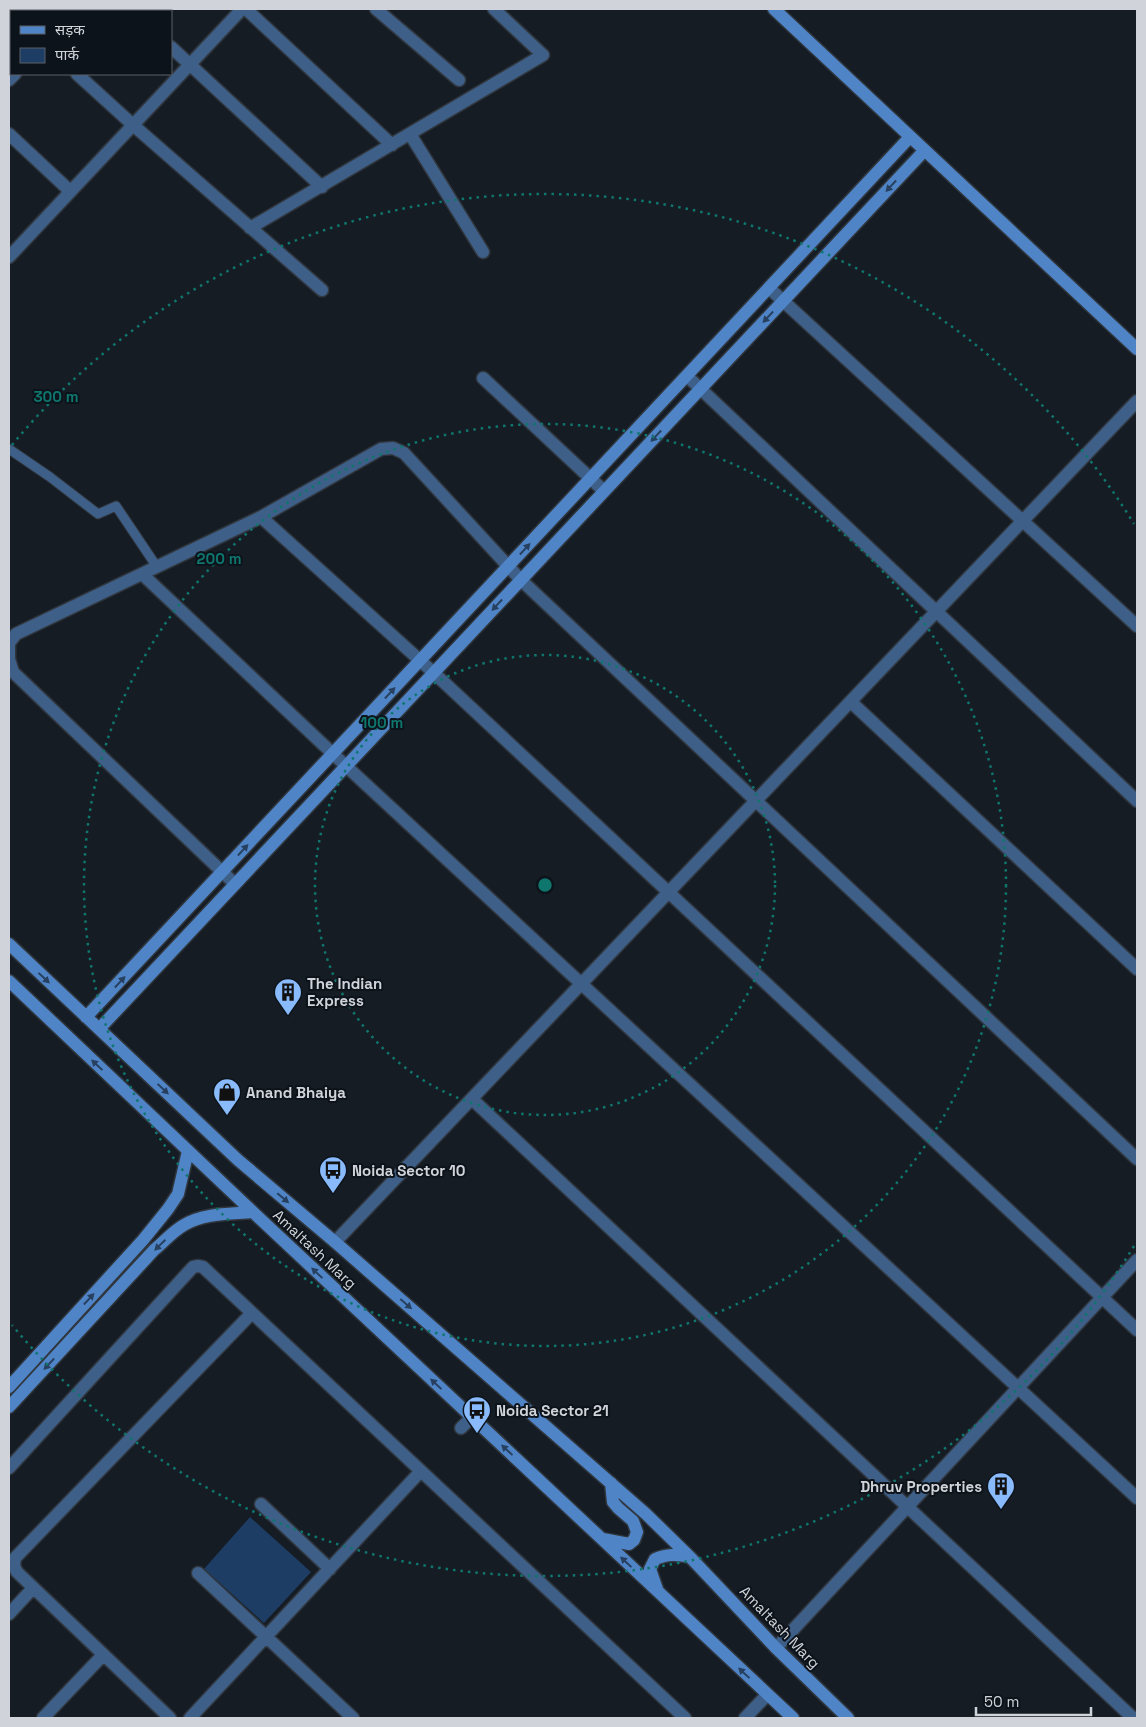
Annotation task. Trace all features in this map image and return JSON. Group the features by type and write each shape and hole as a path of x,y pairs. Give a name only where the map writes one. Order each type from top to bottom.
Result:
{"street":[{"path":"12,248 70,192 242,9"},
{"path":"246,9 392,145"},
{"path":"376,9 459,80"},
{"path":"250,228 543,55 494,9"},
{"path":"774,9 1137,349"},
{"path":"172,48 322,186"},
{"path":"78,75 132,125 322,290"},
{"path":"9,134 70,192"},
{"path":"410,134 483,252"},
{"path":"86,1017 910,137"},
{"path":"99,1029 924,151"},
{"path":"769,288 1137,626"},
{"path":"687,376 1137,801"},
{"path":"483,378 604,491"},
{"path":"335,1242 473,1100 1137,402"},
{"path":"235,884 13,672 9,659 9,644 16,634 262,517 382,449 393,448 404,453 521,580 1137,1159"},
{"path":"262,517 421,660 1137,1330"},
{"path":"142,574 333,754 1137,1498"},
{"path":"851,702 1137,969"},
{"name":"Amaltash Marg","path":"9,944 238,1160 335,1242 646,1514 690,1557 776,1648 848,1718"},
{"name":"Amaltash Marg","path":"9,981 252,1212 793,1718"},
{"path":"473,1100 1133,1718"},
{"path":"9,1387 143,1240 173,1201 178,1194 188,1151"},
{"path":"173,1201 174,1212 177,1219 181,1221 252,1212"},
{"path":"9,1407 154,1250 176,1230 191,1221"},
{"path":"776,1648 1137,1260"},
{"path":"9,1468 193,1268 203,1267 251,1314 685,1718"},
{"path":"76,1314 86,1324"},
{"path":"170,1718 17,1572 14,1566 15,1558 251,1314"},
{"path":"461,1428 472,1417"},
{"path":"190,1718 420,1472"},
{"path":"601,1539 629,1544 634,1540 637,1532 633,1521 613,1502 611,1483"},
{"path":"261,1504 330,1569"},
{"name":"Amaltash Marg","path":"660,1593 650,1570 655,1559 676,1554 690,1557"},
{"path":"198,1573 353,1718"},
{"path":"9,1614 33,1588"},
{"path":"43,1718 103,1655"},
{"path":"745,1718 767,1695"}],"lane":[{"path":"9,450 50,477 98,514 116,506 158,567"}],"green space":[{"path":"250,1517 311,1572 264,1623 204,1569"}],"place":[{"name":"The Indian Express","path":"288,1016"},
{"name":"Anand Bhaiya","path":"227,1116"},
{"name":"Noida Sector 10","path":"333,1194"},
{"name":"Noida Sector 21","path":"477,1434"},
{"name":"Dhruv Properties","path":"1001,1510"}]}
